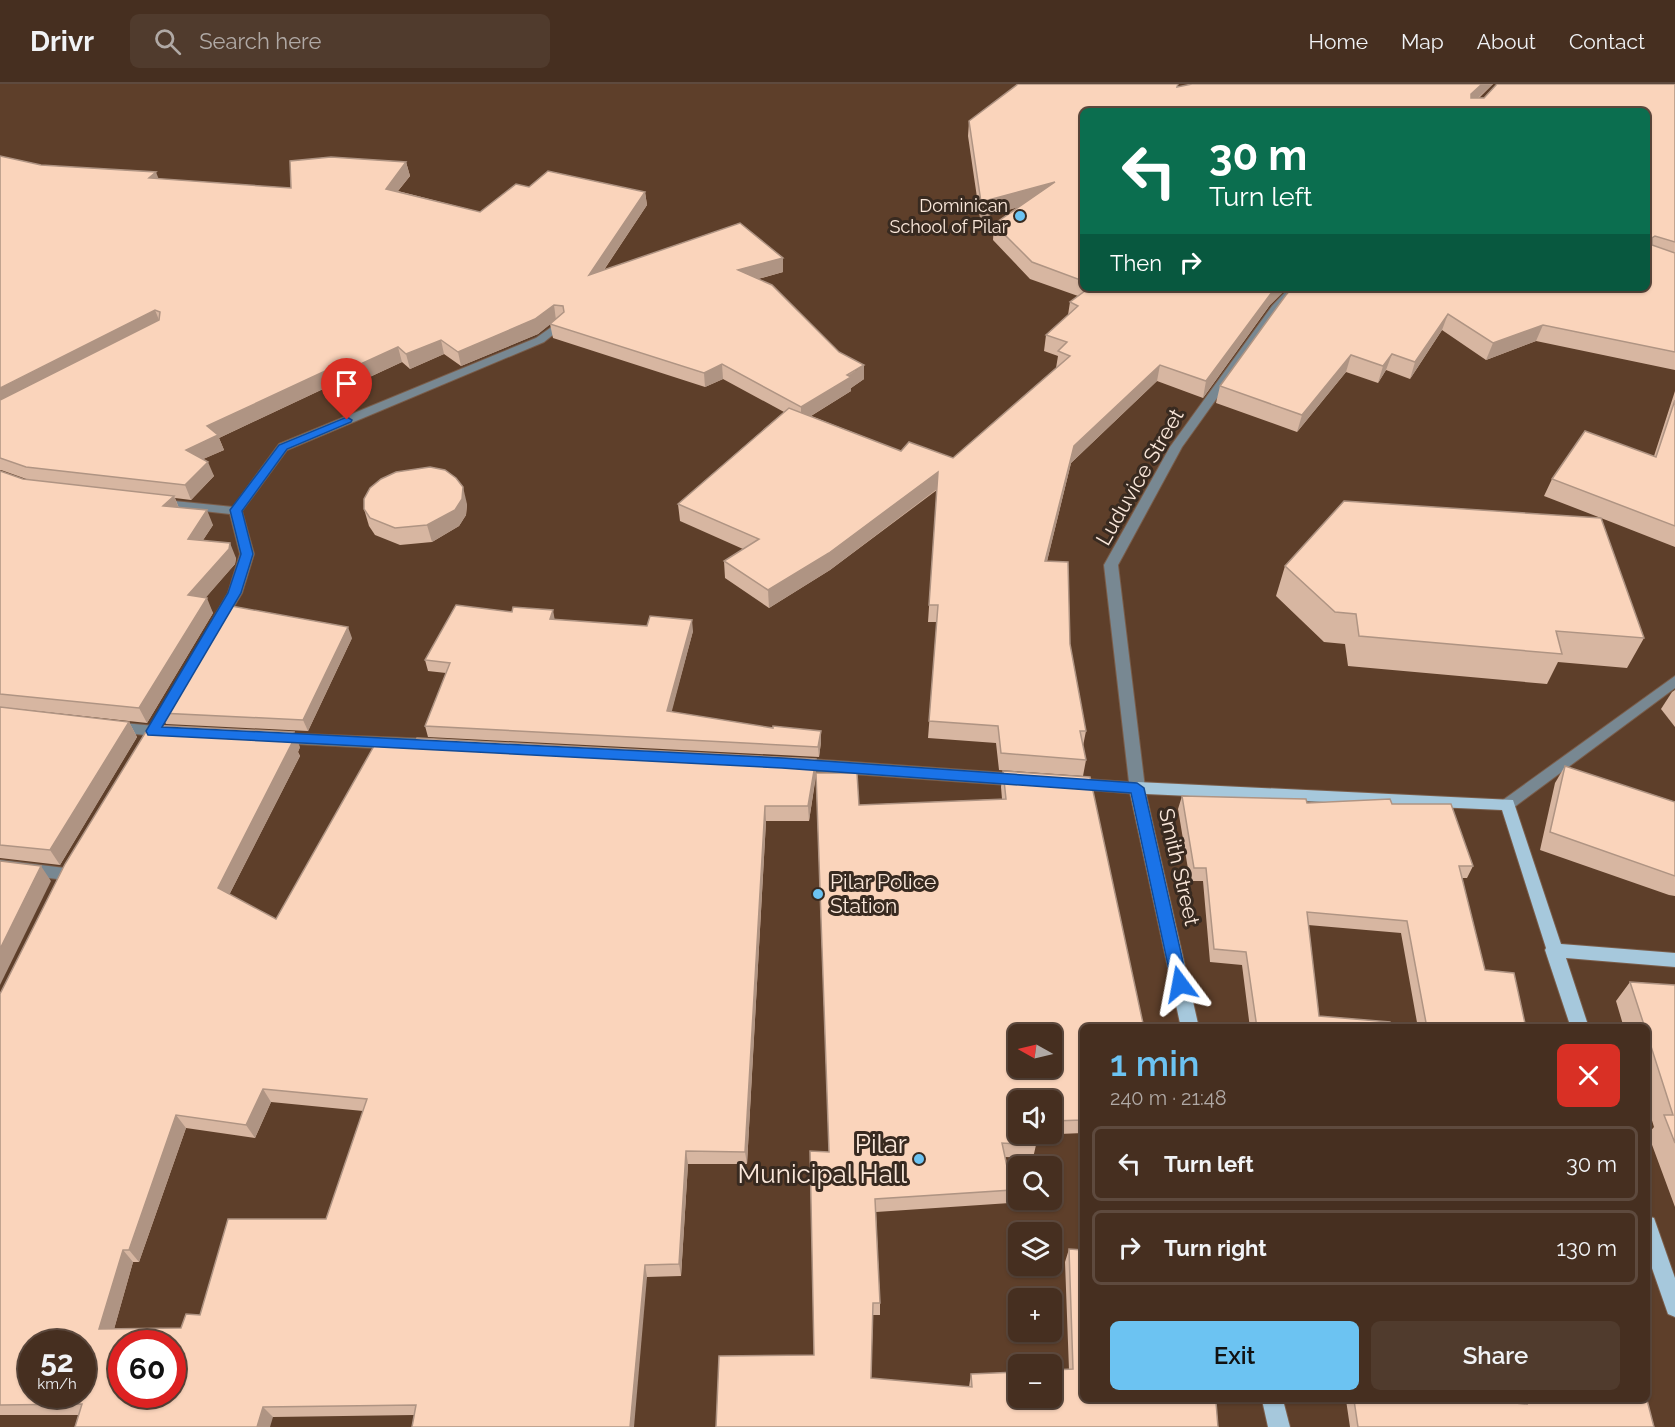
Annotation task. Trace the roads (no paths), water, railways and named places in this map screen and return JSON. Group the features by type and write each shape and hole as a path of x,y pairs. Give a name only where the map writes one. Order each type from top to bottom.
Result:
{"main road":[{"path":"1137,788 1508,804 1579,1024"},
{"name":"Smith Street","path":"1137,788 1189,1024"},
{"path":"1553,950 1675,960"},
{"path":"1650,1234 1675,1307"},
{"path":"1273,1402 1279,1427"}],"street":[{"name":"Luduvice Street","path":"1137,788 1111,565 1176,447 1276,308 1292,291"},
{"path":"236,510 283,447 540,340 560,324"},
{"path":"145,501 236,510"},
{"path":"211,632 235,593 247,554 236,510"},
{"path":"1508,804 1675,681"},
{"path":"94,725 177,733"},
{"path":"260,737 450,746"},
{"path":"782,763 1032,781"},
{"path":"1056,783 1137,788"},
{"path":"0,866 69,868 55,894"}],"place":[{"name":"Dominican School of Pilar","path":"1020,216"},
{"name":"Pilar Police Station","path":"818,894"},
{"name":"Pilar Municipal Hall","path":"919,1159"}]}
